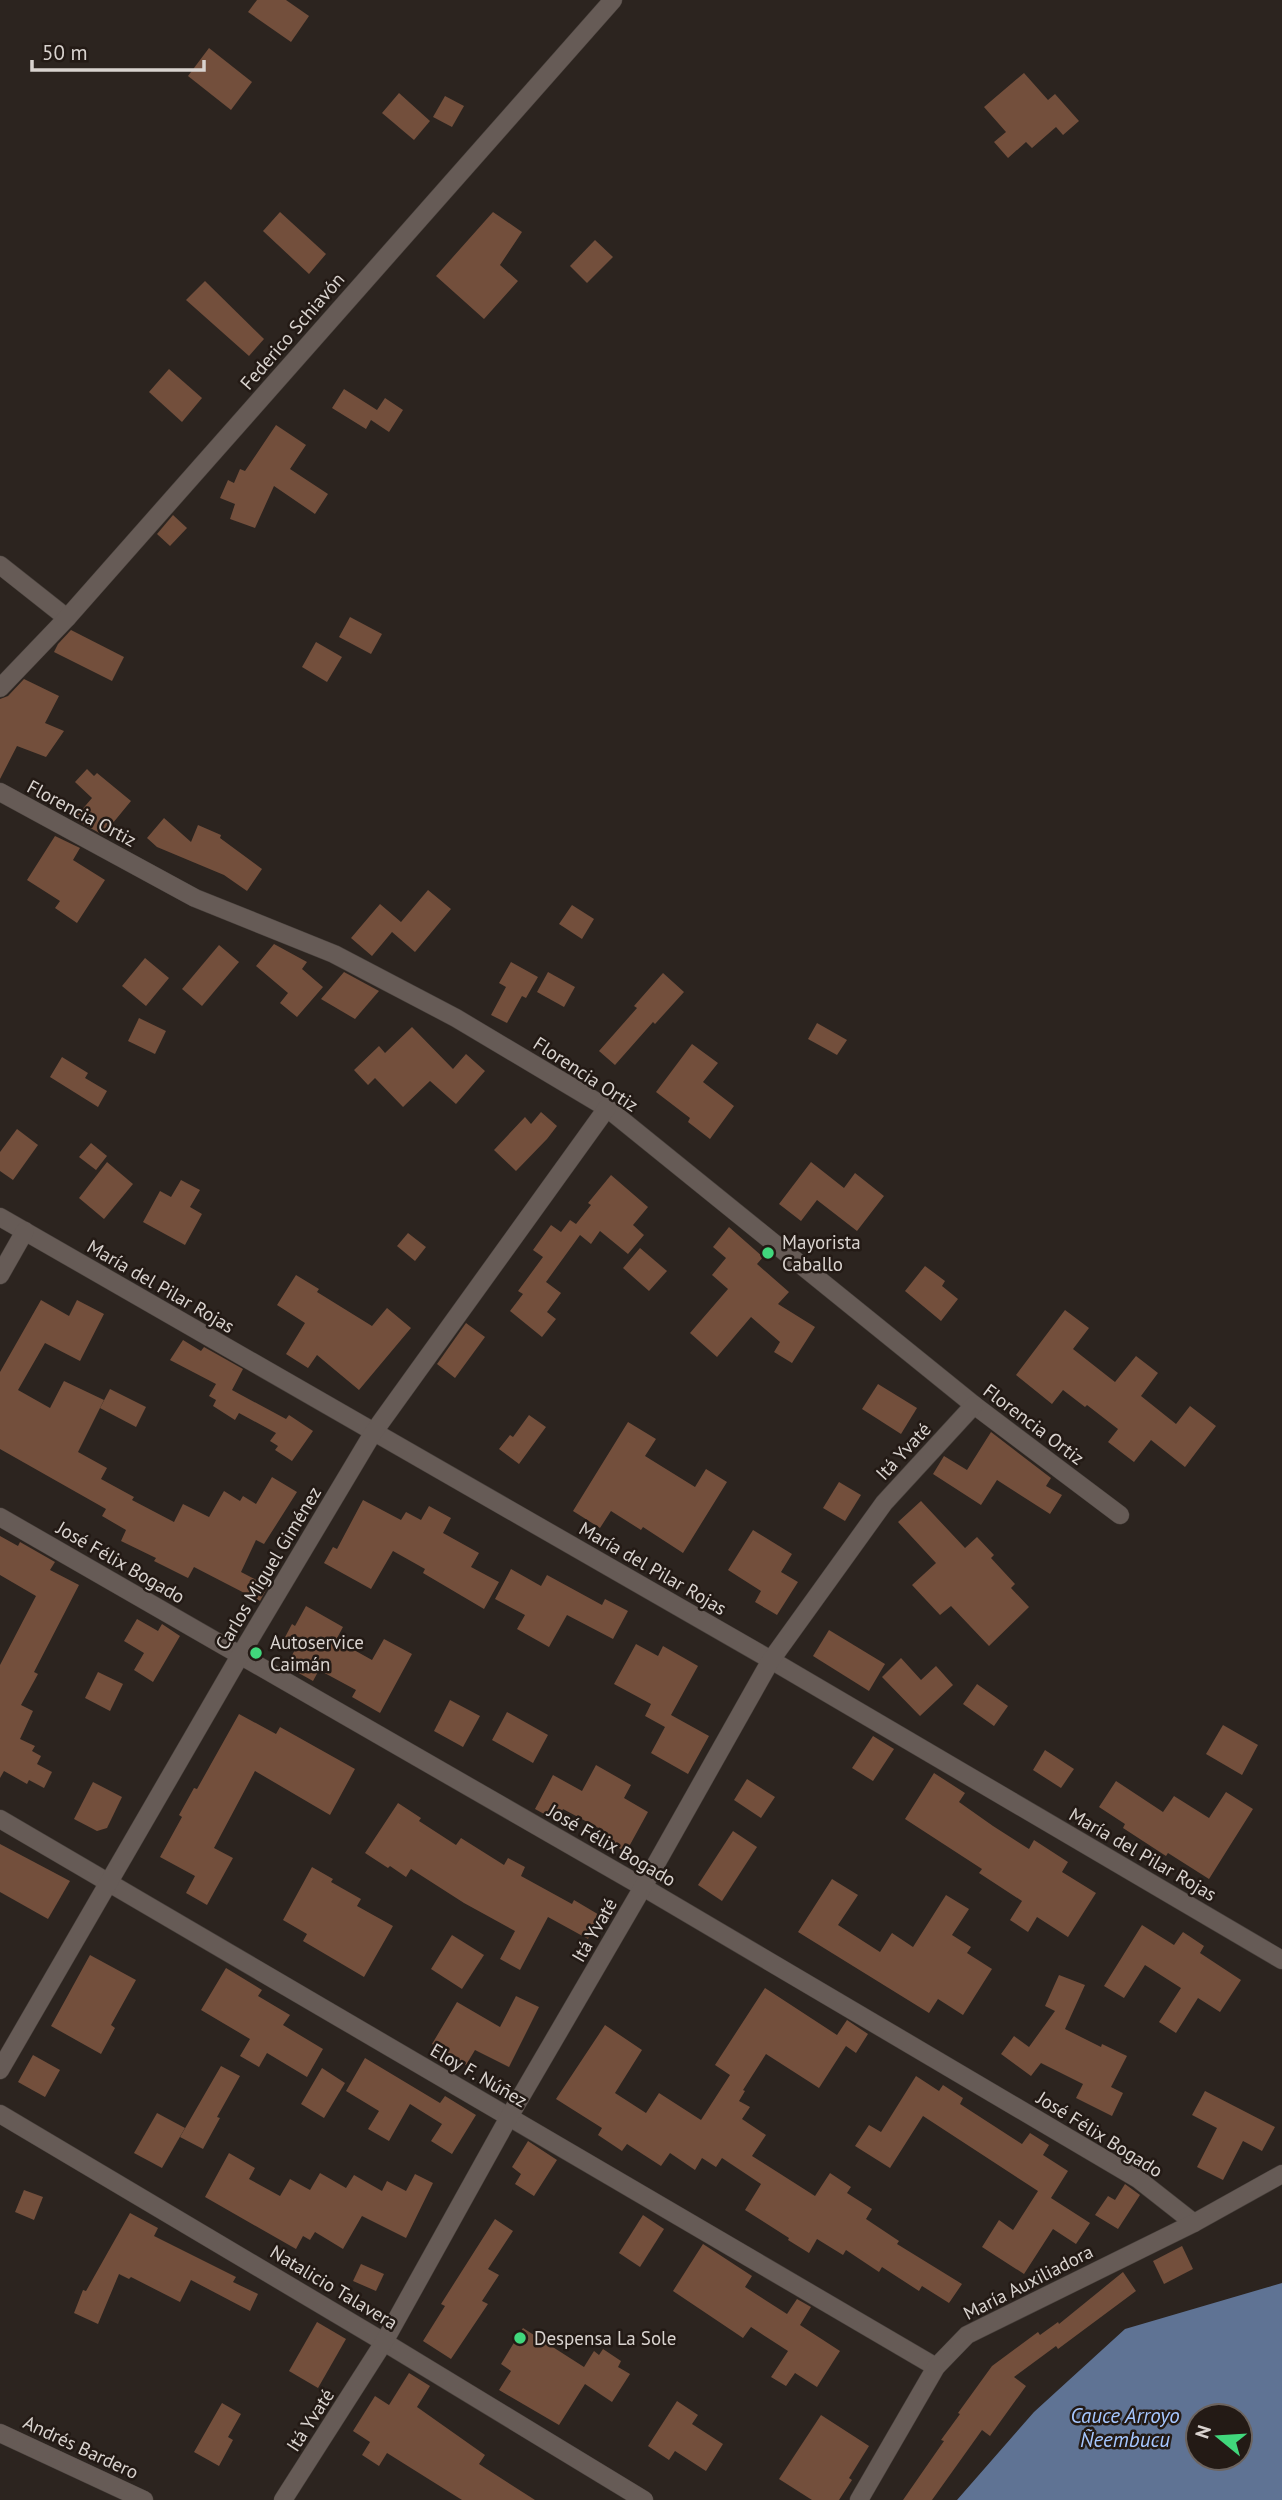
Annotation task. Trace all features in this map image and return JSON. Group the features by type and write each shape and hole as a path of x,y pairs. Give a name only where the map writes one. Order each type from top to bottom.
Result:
{"street":[{"name":"Federico Schiavón","path":"0,688 66,618 613,0"},
{"path":"0,565 66,618"},
{"name":"Florencia Ortiz","path":"0,792 195,898 334,954 359,967 456,1018 607,1108 974,1405 1120,1516"},
{"name":"Carlos Miguel Giménez","path":"0,2070 241,1654 373,1433 607,1108"},
{"name":"María del Pilar Rojas","path":"0,1217 771,1660 1282,1960"},
{"path":"0,1275 25,1231"},
{"name":"Itá Yvaté","path":"283,2500 384,2342 771,1660 884,1503 974,1405"},
{"name":"José Félix Bogado","path":"0,1517 643,1887 1138,2179 1194,2223"},
{"name":"Eloy F. Núñez","path":"0,1819 936,2367"},
{"name":"Natalicio Talavera","path":"0,2113 645,2500"},
{"name":"María Auxiliadora","path":"859,2500 936,2367 967,2335 1194,2223 1282,2174"},
{"name":"Andrés Bardero","path":"0,2433 145,2500"}],"water":[{"name":"Cauce Arroyo Ñeembucu","path":"1282,2283 1282,2500 957,2500 1034,2412 1125,2329"}],"building":[{"path":"257,0 286,0 309,16 291,42 248,12"},
{"path":"209,48 252,82 231,110 188,76"},
{"path":"1024,73 1048,100 1055,94 1079,121 1063,135 1056,127 1032,148 1026,142 1008,158 994,142 1006,132 984,107"},
{"path":"399,93 430,121 414,140 382,113"},
{"path":"445,96 464,106 452,127 433,117"},
{"path":"280,212 326,254 309,274 263,231"},
{"path":"493,212 522,232 500,265 518,281 484,319 436,276"},
{"path":"595,240 613,257 587,283 570,266"},
{"path":"205,281 264,339 249,356 186,300"},
{"path":"169,369 202,398 182,422 149,392"},
{"path":"344,389 377,410 385,398 403,410 389,432 371,420 366,429 332,408"},
{"path":"276,425 306,445 290,469 328,494 315,514 274,486 255,528 230,519 235,504 220,498 228,480 234,483 240,469 245,471"},
{"path":"173,515 187,528 170,546 157,534"},
{"path":"350,617 382,634 371,654 339,637"},
{"path":"71,630 124,657 112,681 54,652"},
{"path":"316,642 342,657 327,682 302,667"},
{"path":"24,679 59,696 45,723 64,731 46,757 17,746 0,779 0,699 8,696"},
{"path":"87,769 94,776 97,773 131,801 103,835 74,819 92,798 75,782"},
{"path":"164,818 191,842 198,825 221,835 220,838 262,869 247,891 224,875 157,847 147,838"},
{"path":"55,836 80,848 73,860 105,880 77,923 55,908 60,901 27,880"},
{"path":"428,890 451,909 415,952 392,932 372,956 351,938 380,904 401,922"},
{"path":"572,905 594,919 582,939 559,924"},
{"path":"274,944 307,962 302,969 323,987 297,1017 280,1003 288,993 256,966"},
{"path":"219,945 239,962 202,1006 182,989"},
{"path":"145,958 169,978 146,1006 122,986"},
{"path":"511,962 538,977 526,998 522,996 507,1023 491,1015 506,987 499,983"},
{"path":"344,972 379,991 355,1019 321,999"},
{"path":"548,972 575,987 564,1007 537,992"},
{"path":"663,973 684,992 615,1065 599,1051 637,1008 634,1006"},
{"path":"139,1018 166,1031 155,1054 128,1041"},
{"path":"817,1023 847,1040 837,1055 808,1039"},
{"path":"412,1027 453,1069 466,1054 485,1071 456,1104 430,1081 403,1107 375,1078 368,1085 354,1070 379,1046 385,1053"},
{"path":"692,1044 718,1063 703,1082 734,1106 710,1139 688,1122 690,1118 656,1092"},
{"path":"62,1057 88,1073 85,1078 107,1091 98,1107 50,1077"},
{"path":"541,1112 557,1126 516,1171 494,1150 525,1117 531,1124"},
{"path":"17,1129 38,1145 13,1180 0,1171 0,1152"},
{"path":"91,1143 107,1156 96,1170 79,1157"},
{"path":"107,1162 133,1184 104,1219 79,1198"},
{"path":"811,1162 844,1188 855,1173 884,1196 857,1231 817,1200 801,1221 779,1204"},
{"path":"611,1175 648,1207 633,1225 644,1235 628,1254 600,1231 591,1244 580,1235 546,1282 561,1293 547,1312 556,1319 542,1337 510,1311 523,1294 518,1291 543,1257 533,1250 551,1225 561,1232 570,1220 576,1224 591,1205 588,1203"},
{"path":"181,1180 200,1190 190,1207 202,1214 185,1245 143,1222 160,1191 171,1197"},
{"path":"729,1227 763,1257 757,1264 789,1292 778,1304 815,1327 792,1363 774,1352 780,1342 751,1317 717,1357 690,1333 728,1289 712,1275 726,1258 713,1247"},
{"path":"408,1233 426,1247 415,1261 397,1246"},
{"path":"640,1248 667,1271 649,1291 623,1268"},
{"path":"925,1266 945,1281 942,1286 958,1299 941,1321 905,1291"},
{"path":"296,1275 319,1289 317,1292 372,1326 387,1308 411,1328 359,1390 317,1355 308,1368 286,1354 305,1323 277,1305"},
{"path":"41,1300 69,1316 77,1300 104,1314 80,1361 45,1343 18,1390 50,1408 64,1381 104,1400 78,1452 107,1468 101,1479 134,1497 132,1500 174,1522 183,1504 209,1517 224,1491 240,1501 243,1496 256,1504 272,1477 297,1492 264,1544 256,1540 241,1572 268,1586 260,1601 194,1567 188,1578 154,1561 156,1558 121,1541 126,1530 102,1516 106,1509 0,1449 0,1372"},
{"path":"1065,1310 1089,1328 1073,1349 1115,1382 1136,1356 1158,1373 1141,1396 1176,1424 1190,1406 1216,1426 1185,1467 1151,1440 1134,1462 1108,1442 1118,1429 1087,1405 1085,1407 1063,1390 1052,1404 1016,1375"},
{"path":"466,1323 485,1337 455,1378 437,1364"},
{"path":"183,1340 201,1351 204,1347 243,1369 232,1390 286,1419 289,1415 313,1431 292,1461 275,1450 278,1446 270,1441 276,1433 239,1413 235,1420 213,1406 216,1400 209,1396 216,1384 170,1360"},
{"path":"878,1384 917,1408 901,1434 862,1409"},
{"path":"110,1389 146,1407 136,1427 100,1408"},
{"path":"529,1415 546,1427 519,1464 499,1449 510,1435 513,1437"},
{"path":"628,1422 656,1439 645,1456 695,1487 706,1469 727,1482 683,1553 643,1527 641,1530 611,1511 600,1528 573,1511"},
{"path":"991,1432 1051,1478 1046,1486 1062,1495 1050,1514 997,1480 981,1505 933,1474 944,1456 967,1470"},
{"path":"839,1482 861,1495 845,1521 823,1508"},
{"path":"363,1500 401,1520 406,1512 421,1520 429,1506 451,1518 443,1533 479,1553 471,1567 499,1582 484,1609 423,1573 425,1569 393,1551 371,1589 324,1563 333,1547 337,1549"},
{"path":"921,1501 965,1548 977,1537 994,1555 991,1558 1015,1584 1011,1588 1029,1607 989,1646 951,1606 940,1615 912,1585 936,1563 898,1522"},
{"path":"753,1530 792,1554 781,1572 798,1582 777,1615 755,1602 761,1591 728,1570"},
{"path":"0,1536 18,1546 20,1542 55,1562 50,1570 79,1585 34,1672 38,1674 21,1705 33,1711 20,1739 35,1746 32,1751 41,1756 37,1764 52,1772 44,1788 29,1780 27,1784 4,1771 0,1778 0,1665 36,1596 0,1575"},
{"path":"511,1569 541,1586 547,1575 602,1605 605,1599 628,1611 613,1639 567,1615 549,1647 517,1629 525,1615 495,1599"},
{"path":"306,1606 343,1627 336,1640 372,1660 384,1639 412,1654 380,1713 352,1697 356,1690 319,1670 313,1681 286,1666 296,1648 283,1641"},
{"path":"137,1619 158,1631 162,1624 180,1636 153,1682 134,1670 144,1653 124,1641"},
{"path":"829,1630 885,1664 869,1691 813,1656"},
{"path":"636,1644 658,1656 663,1646 698,1666 671,1715 709,1736 688,1774 651,1753 665,1727 645,1716 651,1704 614,1684"},
{"path":"901,1658 921,1680 936,1666 953,1685 920,1716 882,1677"},
{"path":"98,1672 123,1684 110,1711 85,1698"},
{"path":"977,1684 1008,1706 994,1726 963,1704"},
{"path":"450,1700 480,1716 463,1747 434,1731"},
{"path":"507,1712 548,1735 533,1763 492,1740"},
{"path":"239,1714 276,1734 280,1727 355,1769 330,1815 255,1771 214,1848 233,1858 207,1905 186,1893 195,1876 160,1857 182,1817 179,1815 194,1788 197,1789"},
{"path":"1223,1725 1258,1745 1242,1775 1206,1754"},
{"path":"873,1736 894,1749 873,1781 852,1768"},
{"path":"1045,1750 1074,1769 1061,1788 1033,1770"},
{"path":"596,1765 631,1785 624,1798 648,1812 626,1852 605,1840 608,1833 563,1809 557,1821 535,1809 553,1775 582,1791"},
{"path":"934,1773 965,1793 959,1802 1029,1849 1034,1840 1068,1862 1062,1872 1096,1893 1068,1937 1037,1917 1028,1932 1010,1920 1022,1901 979,1873 982,1869 905,1819"},
{"path":"747,1779 775,1797 761,1818 734,1800"},
{"path":"1116,1781 1163,1812 1174,1796 1209,1818 1226,1792 1253,1809 1209,1879 1168,1853 1166,1856 1123,1828 1125,1824 1099,1807"},
{"path":"93,1782 122,1797 107,1828 97,1831 74,1819"},
{"path":"398,1803 421,1818 419,1821 456,1845 461,1838 504,1865 508,1858 525,1867 521,1876 572,1904 574,1900 601,1916 588,1939 548,1917 520,1970 500,1959 515,1931 411,1869 406,1877 365,1853"},
{"path":"733,1831 757,1847 722,1901 698,1885"},
{"path":"0,1844 70,1881 48,1919 0,1892"},
{"path":"312,1867 333,1879 331,1882 361,1899 357,1906 393,1926 364,1977 303,1941 307,1934 283,1920"},
{"path":"832,1879 858,1895 838,1925 880,1952 892,1933 913,1947 946,1895 969,1909 952,1935 971,1947 967,1953 992,1969 963,2015 938,1999 929,2013 798,1932"},
{"path":"1142,1925 1174,1945 1183,1932 1204,1946 1200,1953 1241,1980 1220,2012 1198,1998 1176,2033 1159,2022 1181,1988 1145,1965 1124,1998 1104,1986"},
{"path":"452,1935 484,1955 462,1989 431,1969"},
{"path":"90,1955 136,1980 111,2025 115,2028 101,2054 51,2026"},
{"path":"226,1968 262,1990 258,1996 290,2015 283,2025 323,2049 307,2077 267,2053 259,2067 240,2056 250,2039 201,2010"},
{"path":"1059,1975 1085,1985 1065,2029 1101,2047 1102,2044 1127,2056 1111,2087 1123,2093 1112,2116 1076,2098 1083,2084 1041,2063 1031,2076 1001,2054 1014,2036 1029,2047 1055,2011 1045,2006"},
{"path":"765,1988 837,2035 847,2020 868,2034 856,2053 846,2046 819,2088 766,2054 739,2101 750,2107 742,2119 766,2135 752,2156 815,2196 830,2173 851,2187 847,2193 872,2209 866,2219 899,2241 897,2244 962,2284 949,2303 922,2286 919,2291 882,2267 879,2272 846,2250 843,2255 817,2239 809,2253 788,2240 789,2238 745,2210 761,2184 722,2158 716,2167 702,2158 695,2170 670,2153 661,2166 627,2144 622,2151 598,2135 602,2128 556,2099 605,2025 642,2050 615,2093 646,2113 659,2093 701,2120 730,2075 715,2065"},
{"path":"516,1996 539,2007 509,2067 475,2050 466,2065 432,2044 457,2002 500,2027"},
{"path":"33,2055 60,2070 45,2097 18,2082"},
{"path":"365,2058 440,2103 445,2096 476,2115 452,2154 431,2141 442,2124 410,2104 389,2141 368,2129 379,2111 346,2091"},
{"path":"221,2066 240,2076 203,2149 180,2137"},
{"path":"322,2068 345,2083 324,2118 301,2104"},
{"path":"916,2076 939,2091 943,2085 963,2098 960,2104 1022,2144 1030,2133 1049,2145 1043,2155 1068,2171 1051,2198 1090,2223 1076,2244 1053,2229 1024,2274 982,2247 999,2220 1013,2230 1038,2191 923,2116 890,2168 855,2146 869,2125 881,2132"},
{"path":"1205,2091 1275,2127 1262,2151 1243,2141 1223,2180 1197,2167 1217,2128 1192,2115"},
{"path":"157,2113 185,2128 162,2168 134,2153"},
{"path":"528,2141 557,2160 534,2196 515,2184 521,2174 512,2167"},
{"path":"229,2153 255,2168 249,2179 280,2196 290,2179 310,2190 320,2173 346,2188 354,2175 382,2191 387,2181 406,2191 415,2174 433,2183 406,2238 362,2216 343,2249 315,2232 310,2240 303,2236 296,2249 205,2197"},
{"path":"1125,2184 1140,2195 1118,2229 1095,2215 1108,2196 1115,2200"},
{"path":"24,2190 43,2197 34,2220 15,2212"},
{"path":"130,2213 158,2228 154,2236 236,2277 233,2282 258,2294 250,2311 191,2280 180,2302 131,2277 129,2279 119,2274 98,2324 74,2313 83,2290 86,2291"},
{"path":"643,2215 664,2229 640,2267 619,2253"},
{"path":"495,2219 513,2231 488,2269 499,2275 482,2301 488,2304 451,2359 423,2341 445,2306 441,2304"},
{"path":"703,2244 752,2276 745,2287 787,2314 797,2299 811,2307 800,2325 840,2351 817,2387 795,2373 786,2386 771,2377 788,2351 751,2327 743,2338 673,2291"},
{"path":"1182,2246 1193,2269 1164,2284 1153,2261"},
{"path":"361,2264 384,2274 376,2291 353,2281"},
{"path":"1123,2272 1136,2291 1058,2349 1056,2346 1014,2377 1026,2386 990,2436 982,2430 932,2500 903,2500 944,2441 941,2440 960,2414 958,2413 992,2366 1038,2332 1040,2335 1058,2322 1059,2324"},
{"path":"317,2322 346,2339 318,2388 289,2371"},
{"path":"523,2328 584,2367 594,2351 599,2355 603,2349 621,2361 618,2367 630,2374 612,2402 585,2384 559,2425 499,2390 511,2371 501,2364"},
{"path":"409,2373 430,2386 417,2407 485,2455 479,2464 535,2500 462,2500 387,2453 379,2466 362,2455 370,2442 353,2431 375,2396 389,2405"},
{"path":"677,2401 698,2415 692,2424 723,2444 706,2471 675,2451 669,2460 648,2446"},
{"path":"222,2403 241,2414 228,2437 233,2440 219,2466 194,2452"},
{"path":"821,2415 869,2446 839,2500 812,2500 779,2479"}],"place":[{"name":"Mayorista Caballo","path":"768,1253"},
{"name":"Autoservice Caimán","path":"256,1653"},
{"name":"Despensa La Sole","path":"520,2338"}]}
